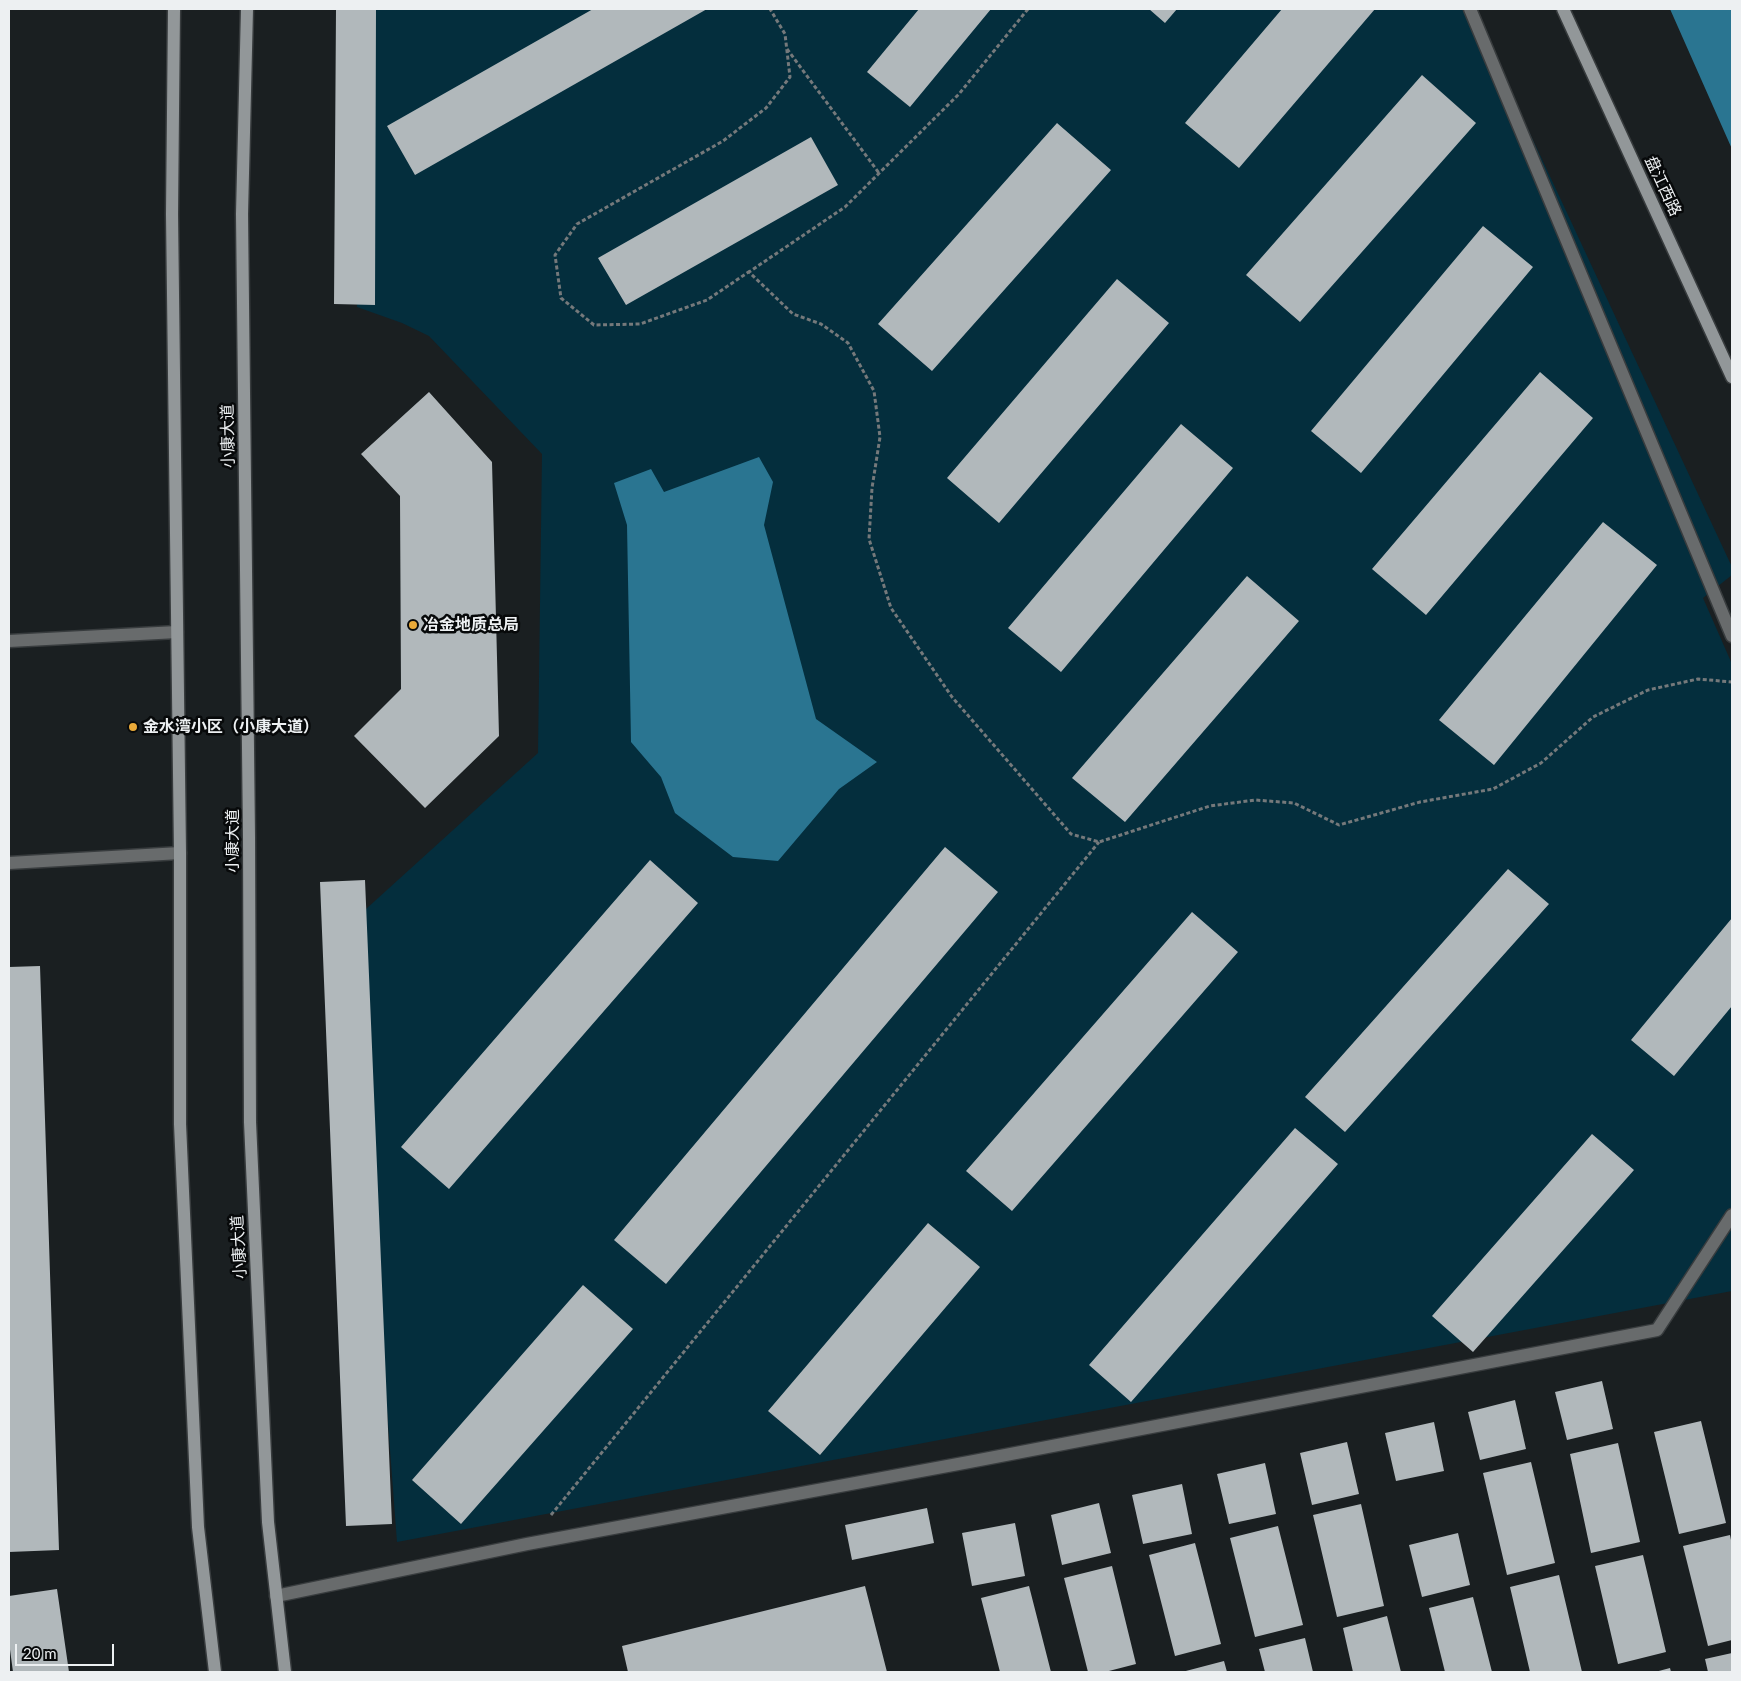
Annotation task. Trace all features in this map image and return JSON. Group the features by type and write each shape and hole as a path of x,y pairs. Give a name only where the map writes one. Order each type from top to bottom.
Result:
{"main road":[{"path":"174,9 172,214 180,852 180,1134 198,1528 215,1672"},
{"name":"小康大道","path":"247,9 242,214 250,837 250,1122 268,1522 285,1672"},
{"name":"盘江西路","path":"1563,9 1732,377"}],"street":[{"path":"1470,9 1732,636"},
{"path":"9,641 177,632"},
{"path":"9,863 180,852"},
{"path":"276,1596 527,1544 960,1464 1657,1330 1732,1215"}],"path":[{"path":"770,9 785,34 790,77 766,108 724,141 577,224 555,256 560,298 594,325 640,324 707,300 845,207 959,94 1028,9"},
{"path":"786,48 879,174"},
{"path":"763,262 749,272 793,314 821,324 848,343 874,391 880,437 872,488 869,539 890,608 952,697 1071,834 1099,842"},
{"path":"527,1544 1099,842 1210,806 1255,800 1294,802 1339,825 1420,802 1493,789 1541,763 1593,717 1648,690 1698,678 1732,682"}],"shaded area":[{"path":"362,9 1472,9 1732,567 1732,575 1703,598 1732,664 1732,1291 397,1542 361,1066 366,909 538,753 542,454 429,336 402,323 357,307"},
{"path":"1670,9 1732,9 1732,149"},
{"path":"759,457 773,482 764,525 816,719 877,762 839,789 778,861 733,857 675,813 661,777 631,742 627,525 614,483 651,469 664,492"}],"building":[{"path":"336,9 376,9 375,305 334,304"},
{"path":"593,9 707,9 415,175 387,126"},
{"path":"919,9 991,9 910,107 867,72"},
{"path":"1149,9 1177,9 1165,23"},
{"path":"1282,9 1375,9 1239,168 1185,123"},
{"path":"1422,75 1476,123 1300,322 1246,275"},
{"path":"1057,123 1111,170 932,371 878,324"},
{"path":"811,137 838,185 626,305 598,258"},
{"path":"1483,226 1533,267 1361,473 1311,431"},
{"path":"1117,279 1169,323 999,523 947,478"},
{"path":"1540,372 1593,418 1426,615 1372,569"},
{"path":"429,392 492,462 499,736 425,808 354,736 401,689 400,496 361,454"},
{"path":"1181,424 1233,468 1061,672 1008,628"},
{"path":"1603,522 1657,565 1494,765 1439,720"},
{"path":"1247,576 1299,621 1125,822 1072,778"},
{"path":"945,847 998,892 666,1284 614,1240"},
{"path":"650,860 698,903 449,1189 401,1147"},
{"path":"1508,869 1549,904 1345,1132 1305,1097"},
{"path":"365,880 392,1524 346,1526 320,882"},
{"path":"1192,912 1238,952 1012,1211 966,1171"},
{"path":"1732,918 1732,1006 1674,1076 1631,1040"},
{"path":"40,966 59,1550 9,1552 9,967"},
{"path":"1295,1128 1338,1164 1131,1402 1089,1365"},
{"path":"1592,1134 1634,1170 1473,1352 1432,1316"},
{"path":"928,1223 980,1267 820,1455 768,1411"},
{"path":"583,1285 633,1329 461,1524 412,1480"},
{"path":"1602,1381 1613,1429 1567,1440 1555,1392"},
{"path":"1515,1400 1526,1449 1480,1460 1468,1412"},
{"path":"1701,1421 1726,1523 1679,1534 1654,1432"},
{"path":"1434,1422 1444,1471 1396,1481 1385,1433"},
{"path":"1347,1442 1359,1494 1312,1505 1300,1453"},
{"path":"1618,1443 1640,1542 1591,1553 1570,1454"},
{"path":"1531,1462 1555,1563 1507,1575 1483,1473"},
{"path":"1265,1463 1276,1514 1229,1524 1217,1474"},
{"path":"1182,1484 1192,1534 1143,1544 1132,1495"},
{"path":"1099,1503 1111,1553 1062,1565 1051,1515"},
{"path":"1361,1504 1384,1606 1337,1617 1313,1515"},
{"path":"927,1508 934,1543 852,1560 845,1525"},
{"path":"1015,1523 1025,1576 972,1586 962,1533"},
{"path":"1278,1526 1303,1625 1255,1637 1230,1538"},
{"path":"1458,1533 1470,1585 1422,1597 1409,1545"},
{"path":"1730,1535 1732,1545 1732,1640 1708,1646 1683,1546"},
{"path":"1195,1543 1221,1644 1175,1656 1149,1555"},
{"path":"1643,1555 1666,1652 1618,1664 1595,1566"},
{"path":"1112,1566 1136,1664 1105,1672 1088,1672 1064,1578"},
{"path":"1559,1575 1582,1672 1530,1672 1510,1587"},
{"path":"865,1586 887,1672 628,1672 622,1646"},
{"path":"1029,1586 1051,1672 1000,1672 981,1598"},
{"path":"57,1589 69,1672 13,1672 9,1642 9,1596"},
{"path":"1473,1597 1492,1672 1445,1672 1429,1608"},
{"path":"1387,1616 1401,1672 1353,1672 1343,1628"},
{"path":"1305,1638 1313,1672 1265,1672 1259,1649"},
{"path":"1732,1653 1732,1672 1708,1672 1705,1659"},
{"path":"1224,1661 1227,1672 1182,1672"},
{"path":"1670,1668 1671,1672 1655,1672"}],"place":[{"name":"冶金地质总局","path":"413,625"},
{"name":"金水湾小区（小康大道）","path":"133,727"}]}
